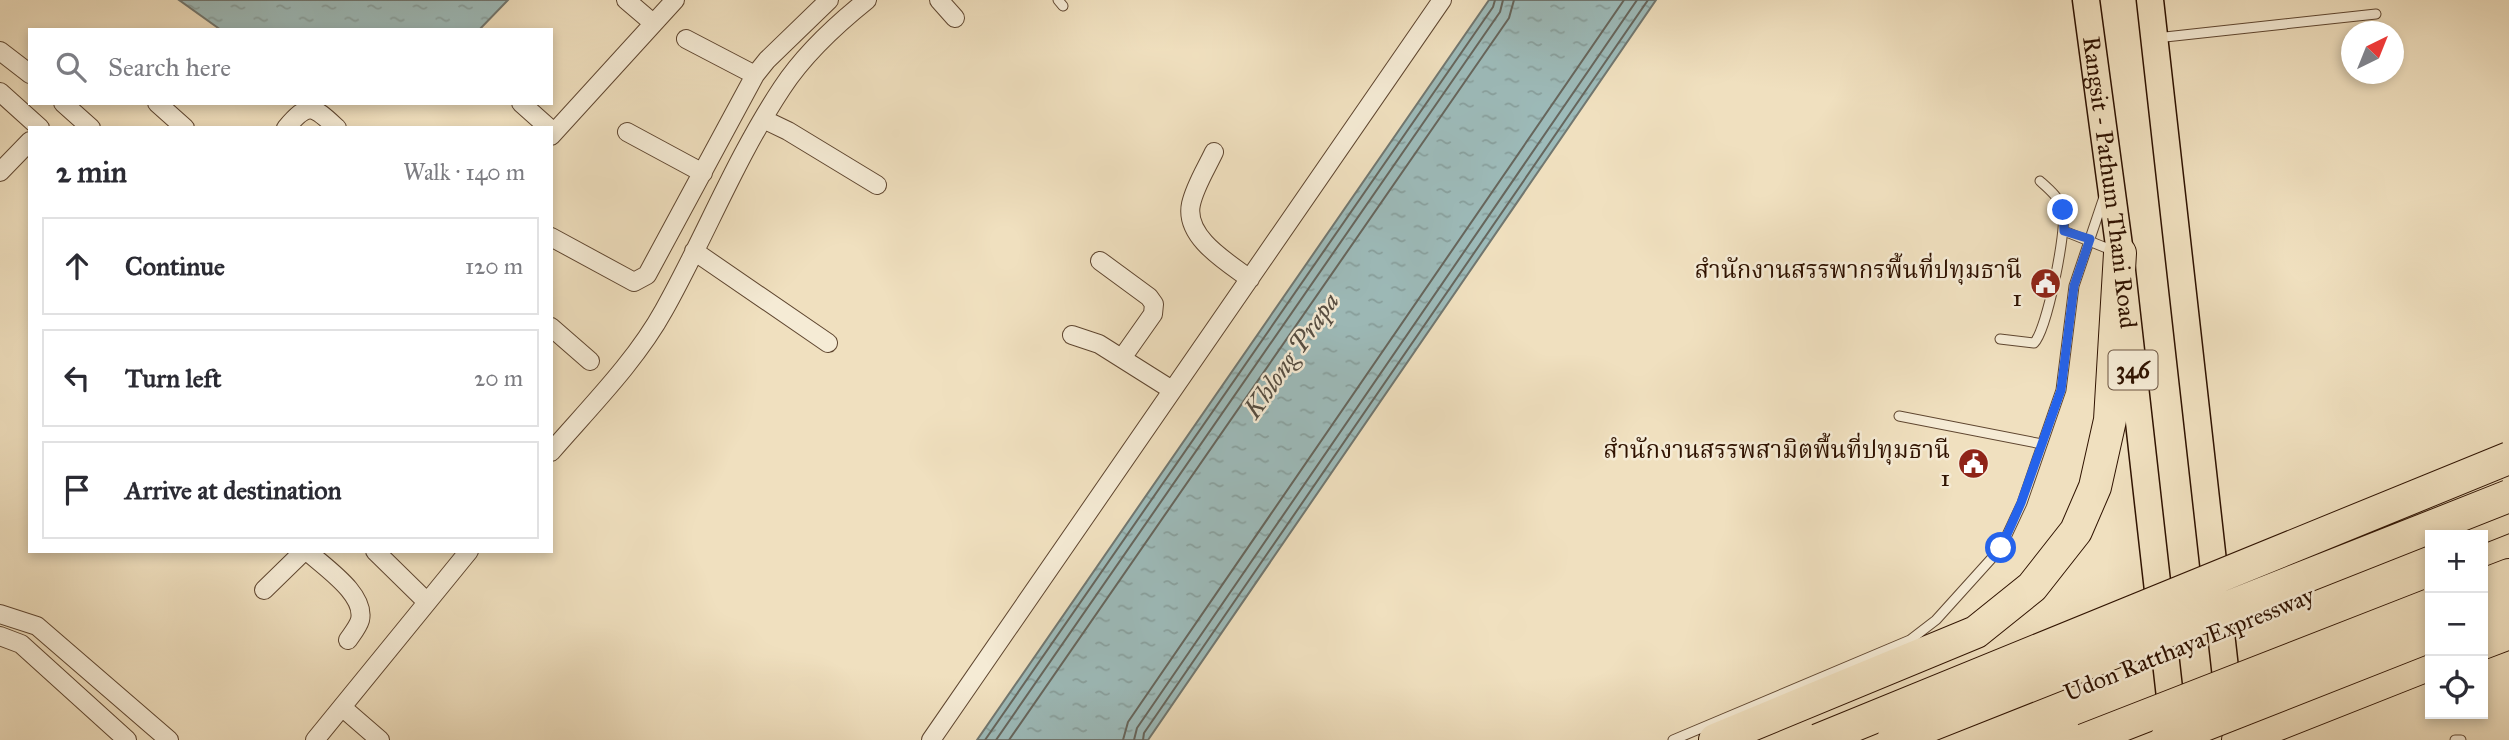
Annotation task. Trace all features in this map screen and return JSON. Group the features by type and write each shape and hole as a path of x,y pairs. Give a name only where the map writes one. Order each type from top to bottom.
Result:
{"highway":[{"path":"1715,740 1976,632 2032,587 2076,531 2095,487 2110,420 2120,253"},
{"path":"1818,740 2509,458"},
{"path":"1893,740 2509,496"},
{"path":"2474,530 2509,516"},
{"name":"Udon Ratthaya Expressway","path":"1947,740 2425,549"},
{"path":"2488,583 2509,575"},
{"path":"2488,613 2509,605"},
{"name":"Udon Ratthaya Expressway","path":"2084,740 2425,607"},
{"path":"2488,641 2509,633"},
{"path":"2166,740 2425,637"},
{"path":"2235,740 2425,666"}],"main road":[{"name":"Rangsit - Pathum Thani Road","path":"2086,0 2120,253 2175,740"},
{"name":"346","path":"2150,0 2235,740"}],"street":[{"path":"626,0 653,23"},
{"path":"553,131 674,0"},
{"path":"553,238 625,278 634,282 640,280 653,266 755,75 767,60 830,0"},
{"path":"553,450 654,328 737,163 783,86 839,23 867,0"},
{"path":"939,0 955,18"},
{"path":"931,740 1442,0"},
{"path":"686,39 755,75"},
{"path":"0,51 28,72"},
{"path":"0,92 38,126"},
{"path":"65,105 89,126"},
{"path":"159,105 183,126"},
{"path":"523,105 546,126"},
{"path":"288,126 304,110 311,108 335,126"},
{"path":"764,119 877,185"},
{"path":"627,132 703,173"},
{"path":"0,172 28,143"},
{"path":"1213,152 1191,205 1192,224 1221,258 1250,279"},
{"path":"694,251 828,343"},
{"path":"1100,261 1149,297 1154,304 1153,314 1122,358"},
{"path":"553,329 590,361"},
{"path":"1072,335 1099,344 1171,390"},
{"path":"264,590 303,553"},
{"path":"307,553 355,596 361,607 359,622 348,640"},
{"path":"377,553 428,602"},
{"path":"315,740 465,553"},
{"path":"0,614 37,626 169,740"},
{"path":"22,644 37,626"},
{"path":"0,636 22,644 128,740"},
{"path":"343,708 380,740"}],"lane":[{"path":"2154,39 2376,14"},
{"path":"1674,740 1909,640 1936,620 2001,548 2021,503 2061,390 2074,286 2110,178"},
{"path":"2000,339 2034,343 2040,335 2064,231 2063,210 2057,197 2040,181"},
{"path":"2064,231 2120,253"},
{"path":"1899,416 2042,444"},
{"path":"2455,740 2461,740"}],"water":[{"path":"179,0 508,0 481,28 218,28"},
{"name":"Khlong Prapa","path":"1489,0 1656,0 1148,740 977,740"}],"place":[{"name":"สำนักงานสรรพากรพื้นที่ปทุมธานี 1","path":"2045,284"},
{"name":"สำนักงานสรรพสามิตพื้นที่ปทุมธานี 1","path":"1973,464"}],"route":[{"path":"2001,548 2021,503 2061,390 2074,286 2090,239 2064,231 2063,210"}]}
